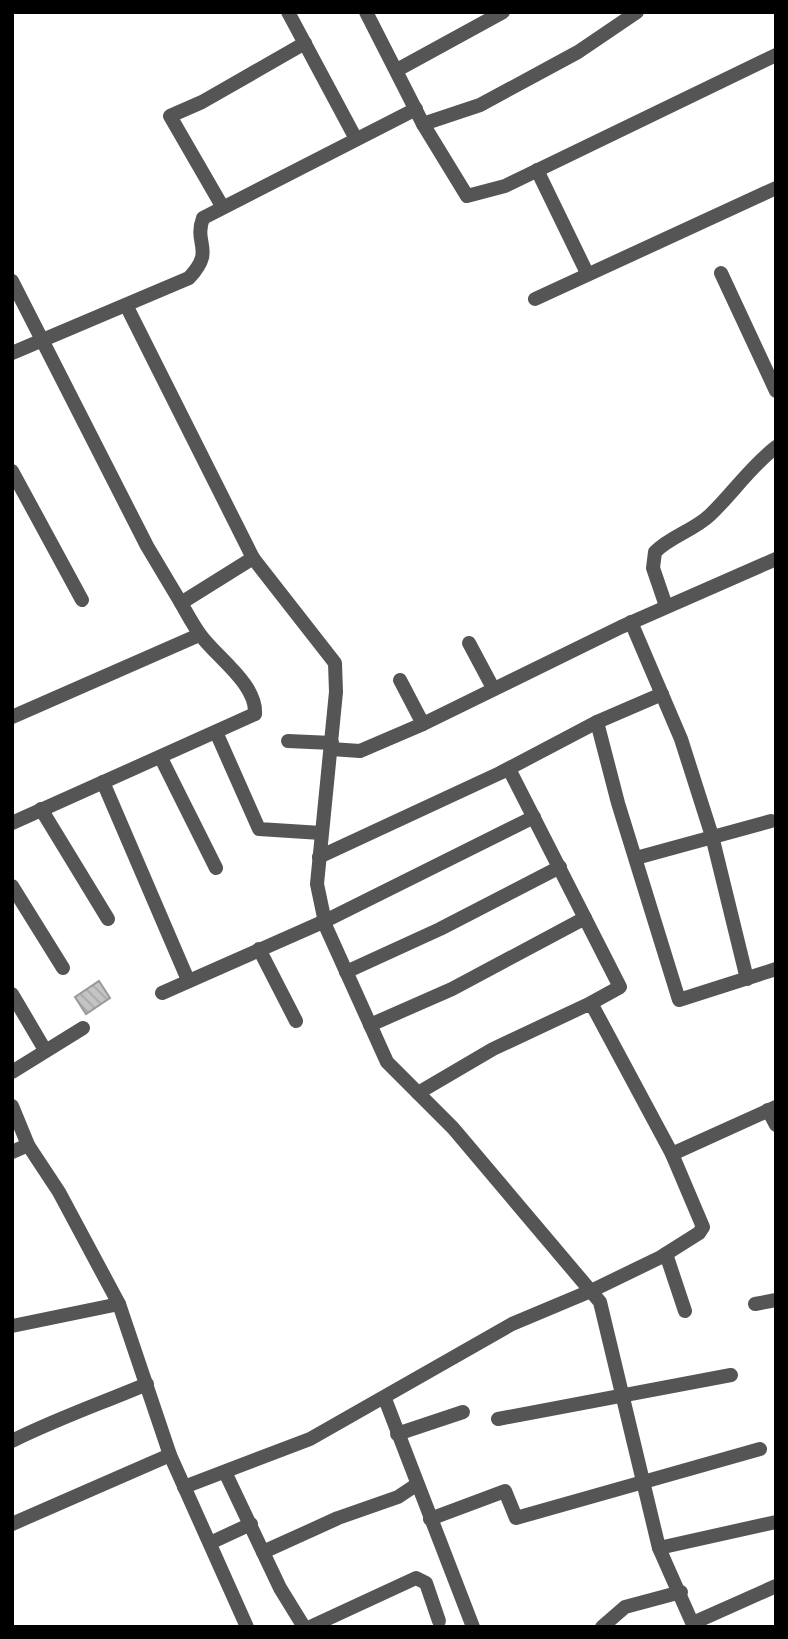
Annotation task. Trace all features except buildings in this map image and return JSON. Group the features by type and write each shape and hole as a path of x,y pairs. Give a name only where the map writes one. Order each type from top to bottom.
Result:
{"street":[{"path":"288,12 356,139"},
{"path":"366,12 423,124 467,196 505,186 776,55"},
{"path":"397,70 503,12"},
{"path":"423,124 481,105 578,52 637,12"},
{"path":"222,206 170,116 202,102 304,43"},
{"path":"12,353 127,307 189,278 201,265 205,250 199,227 203,218 416,109"},
{"path":"537,170 586,274"},
{"path":"535,299 776,188"},
{"path":"721,273 774,384"},
{"path":"12,281 147,546 199,635 245,686 255,706 255,715 12,822"},
{"path":"127,307 253,558 335,663 332,746 317,884 325,921 387,1062 453,1128 528,1219 593,1290 600,1303 659,1548 694,1625 776,1586"},
{"path":"666,606 653,568 655,552 667,540 689,531 710,515 731,490 776,447"},
{"path":"12,471 82,600"},
{"path":"181,603 253,558"},
{"path":"288,741 360,751 423,724 631,622 776,559"},
{"path":"631,622 681,739 712,836 747,979"},
{"path":"12,717 199,635"},
{"path":"469,643 493,688"},
{"path":"400,680 423,724"},
{"path":"319,857 509,769 597,722 662,694"},
{"path":"597,722 679,1000 776,969"},
{"path":"216,732 259,828 321,833"},
{"path":"161,758 216,868"},
{"path":"418,1093 493,1049 620,987 509,769"},
{"path":"103,782 188,980"},
{"path":"41,809 108,919"},
{"path":"162,993 325,921 534,817"},
{"path":"636,858 771,821"},
{"path":"346,972 440,929 560,867"},
{"path":"12,886 63,968"},
{"path":"370,1025 452,989 586,918"},
{"path":"259,949 296,1021"},
{"path":"12,994 46,1051"},
{"path":"184,1487 247,1466 310,1439 385,1399 512,1324 593,1290 666,1254 699,1233 703,1227 672,1154 591,1003"},
{"path":"12,1072 83,1028"},
{"path":"12,1106 29,1145 59,1192 119,1304 170,1455 247,1627"},
{"path":"672,1154 772,1108 776,1125"},
{"path":"12,1152 29,1145"},
{"path":"666,1254 685,1311"},
{"path":"755,1304 776,1300"},
{"path":"12,1326 119,1304"},
{"path":"498,1419 731,1375"},
{"path":"12,1441 53,1420 77,1414 147,1384"},
{"path":"385,1399 473,1627"},
{"path":"397,1434 463,1412"},
{"path":"430,1519 505,1491 516,1518 760,1449"},
{"path":"12,1524 170,1455"},
{"path":"225,1472 280,1588 304,1627"},
{"path":"263,1552 338,1518 398,1497 416,1485"},
{"path":"659,1548 776,1522"},
{"path":"210,1543 251,1524"},
{"path":"310,1627 416,1578 426,1583 439,1622"},
{"path":"602,1627 625,1608 681,1592"}]}
